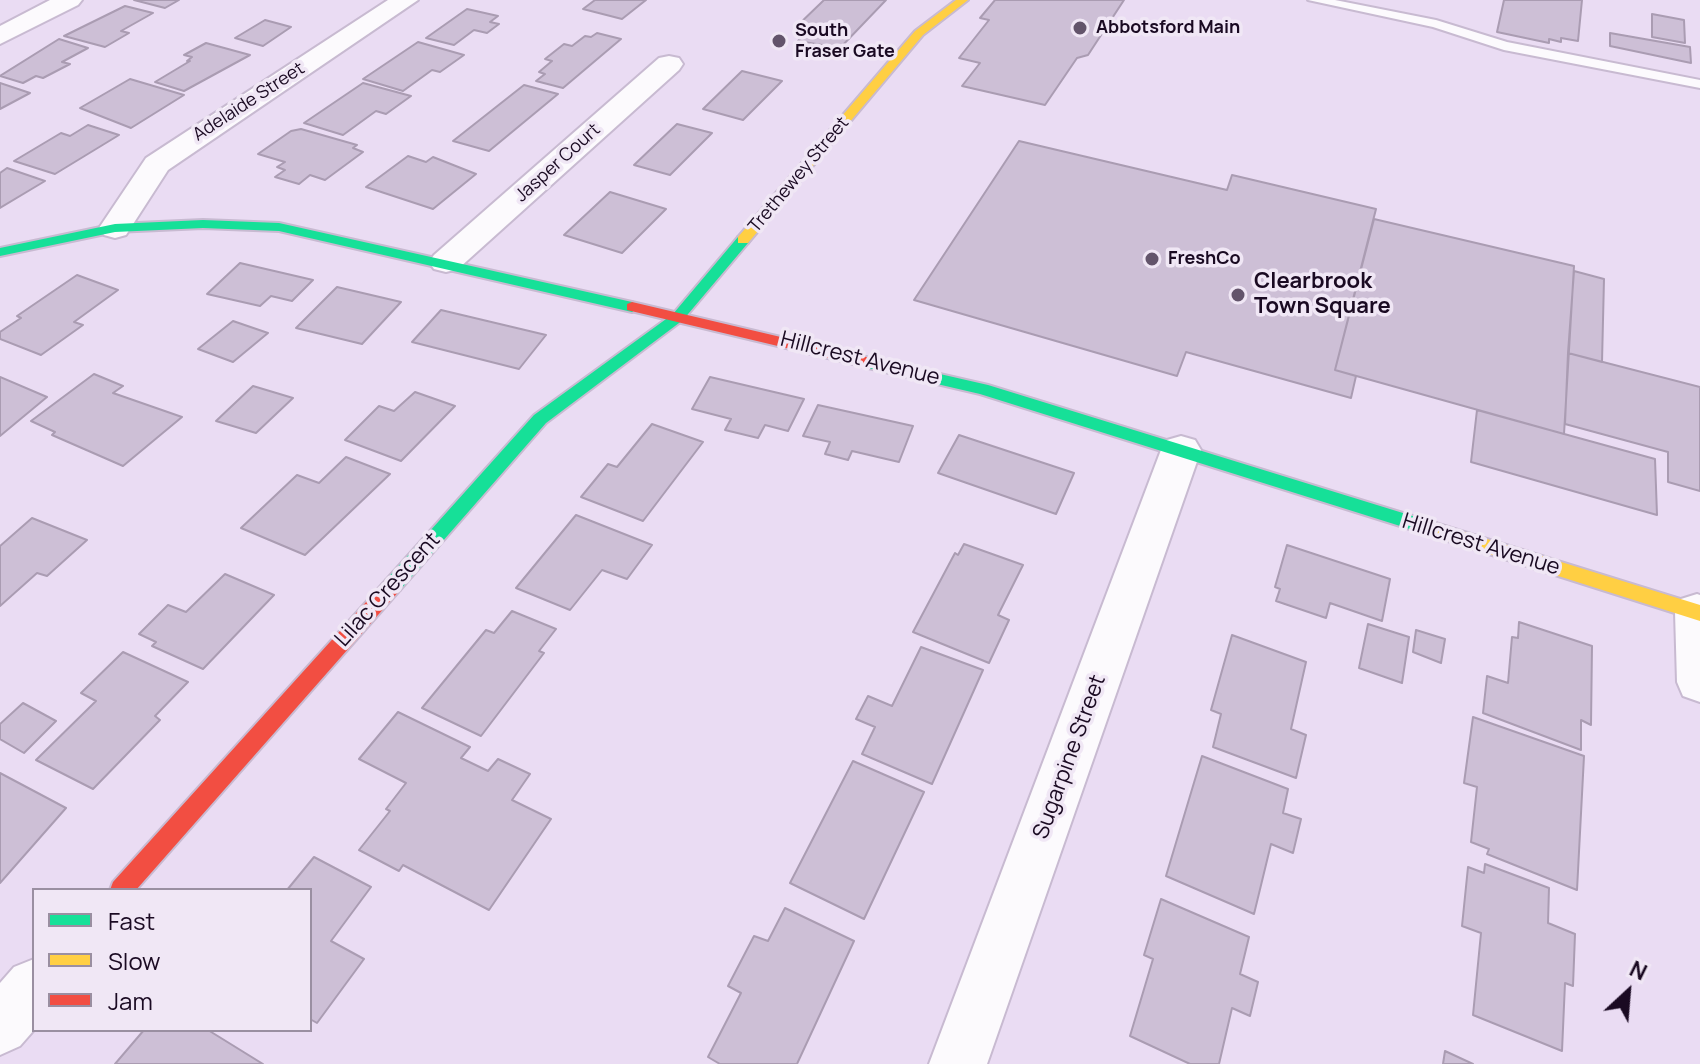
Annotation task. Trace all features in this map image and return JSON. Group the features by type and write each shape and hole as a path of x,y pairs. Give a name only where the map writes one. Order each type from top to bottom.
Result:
{"street":[{"path":"0,36 69,0"},
{"name":"Adelaide Street","path":"115,228 157,164 405,0"},
{"name":"Trethewey Street","path":"919,33 930,0"},
{"name":"Trethewey Street","path":"678,317 919,33 963,0"},
{"name":"Jasper Court","path":"446,262 669,64"},
{"name":"Hillcrest Avenue","path":"0,252 115,228 203,224 279,227 446,262 982,389 1699,612"},
{"name":"Lilac Crescent","path":"123,888 540,419 621,356 678,317"},
{"name":"Sugarpine Street","path":"958,1064 1181,450"},
{"path":"1699,612 1700,682"},
{"path":"0,1026 32,989"}],"lane":[{"path":"1315,0 1436,24 1504,46 1700,84"}],"building":[{"path":"134,0 179,0 165,8"},
{"path":"595,0 646,0 622,19 583,9"},
{"path":"824,0 886,0 840,48 798,41 801,38 796,36 799,34 795,28"},
{"path":"995,0 1124,0 1088,55 1077,58 1045,105 962,86 980,63 959,58 989,20 980,18"},
{"path":"1504,0 1582,0 1578,41 1561,38 1561,42 1549,39 1549,43 1497,32"},
{"path":"125,6 153,13 121,31 129,33 105,47 64,36"},
{"path":"467,9 498,16 490,22 499,24 487,33 474,30 454,45 426,38"},
{"path":"1652,14 1684,20 1685,43 1652,37"},
{"path":"265,20 291,27 263,46 235,38"},
{"path":"597,33 621,39 563,88 536,81 545,74 539,72 552,61 545,59 564,44 572,46 585,36 591,37"},
{"path":"1610,33 1690,47 1691,63 1610,46"},
{"path":"59,39 88,48 62,62 70,64 43,78 36,76 23,83 0,76"},
{"path":"418,42 464,55 440,72 432,70 403,91 363,79"},
{"path":"206,43 250,55 184,91 155,82 190,61 187,61 192,57 184,55"},
{"path":"742,71 782,81 743,120 703,109"},
{"path":"130,79 184,95 131,128 80,108"},
{"path":"0,83 30,93 0,109"},
{"path":"363,83 411,96 386,114 376,111 343,135 304,123"},
{"path":"524,85 558,94 489,151 453,141"},
{"path":"677,124 712,133 670,175 634,165"},
{"path":"88,125 119,135 55,174 14,161 61,133 70,136"},
{"path":"301,129 357,145 353,148 363,152 325,180 310,175 299,184 275,177 285,170 277,167 285,162 258,154 291,131"},
{"name":"FreshCo","path":"1019,141 1227,190 1232,175 1376,209 1335,370 1356,376 1351,398 1186,352 1177,376 914,300"},
{"path":"408,156 426,162 433,157 476,174 433,209 366,187"},
{"path":"7,168 45,181 0,208 0,173"},
{"path":"610,192 666,209 622,253 564,235"},
{"path":"1374,219 1574,266 1564,434 1335,370"},
{"path":"240,263 313,280 292,301 271,296 260,306 207,294"},
{"path":"1574,271 1604,279 1602,362 1568,353"},
{"path":"77,275 118,290 74,322 83,325 41,355 0,339 0,332 21,318 17,316"},
{"path":"337,287 401,302 362,344 296,328"},
{"path":"441,310 546,335 519,369 412,342"},
{"path":"233,321 268,333 233,362 198,349"},
{"path":"1568,353 1700,387 1700,491 1668,482 1668,452 1565,424"},
{"path":"94,374 123,386 113,393 182,417 123,466 52,435 55,432 31,421"},
{"path":"0,377 47,397 0,436"},
{"path":"710,377 804,399 788,431 765,425 758,438 725,430 731,419 692,409"},
{"path":"253,386 293,398 256,433 216,421"},
{"path":"415,392 455,406 401,461 345,440 379,406 394,411"},
{"path":"818,405 913,426 899,462 852,451 848,460 825,454 830,442 803,436"},
{"path":"1477,410 1655,459 1657,515 1471,462"},
{"path":"652,424 703,442 643,521 581,497 608,464 617,467"},
{"path":"959,435 1074,473 1056,514 938,473"},
{"path":"346,457 390,474 305,555 241,528 297,475 319,483"},
{"path":"576,515 652,545 627,579 602,570 570,610 516,588"},
{"path":"32,518 87,540 47,576 37,573 0,606 0,546"},
{"path":"964,544 1023,565 998,615 1009,620 989,663 913,632 955,553 958,555"},
{"path":"1287,545 1390,579 1382,621 1330,603 1326,618 1276,601 1280,589 1275,587"},
{"path":"225,574 274,595 203,669 152,646 156,642 139,634 168,605 186,612"},
{"path":"512,611 556,629 539,651 544,653 481,736 422,708 486,630 494,633"},
{"path":"1519,622 1592,646 1591,725 1581,720 1581,750 1483,713 1487,676 1508,683 1512,637 1518,638"},
{"path":"1368,624 1409,637 1402,683 1359,668"},
{"path":"1416,630 1445,639 1441,663 1413,652"},
{"path":"1232,635 1306,662 1291,729 1306,735 1296,778 1213,747 1221,714 1211,710"},
{"path":"921,647 983,670 932,784 862,754 875,727 856,719 868,696 892,706"},
{"path":"123,652 188,682 155,716 160,720 93,789 36,760 96,701 81,693"},
{"path":"23,703 56,721 24,753 0,739 0,724"},
{"path":"398,712 470,747 461,758 488,771 498,759 530,774 512,800 551,819 489,910 403,865 399,871 359,850 390,811 386,809 406,783 359,759"},
{"path":"1473,717 1584,756 1577,890 1487,854 1489,849 1471,842 1477,787 1464,783"},
{"path":"1202,756 1288,789 1283,813 1301,819 1293,853 1271,844 1254,914 1166,876"},
{"path":"853,761 924,792 864,919 790,883"},
{"path":"0,773 66,808 0,883"},
{"path":"314,857 371,887 331,941 364,959 317,1023 312,1020 312,888 289,888"},
{"path":"1485,864 1549,888 1548,923 1575,934 1573,986 1565,983 1562,1051 1473,1015 1481,933 1462,926 1468,867 1484,873"},
{"path":"1161,899 1249,937 1240,974 1258,982 1250,1016 1232,1008 1219,1064 1190,1064 1130,1036 1153,959 1144,955"},
{"path":"785,908 854,941 797,1064 720,1064 708,1057 741,993 728,986 754,936 768,941"},
{"path":"142,1032 211,1032 263,1064 115,1064"},
{"path":"1445,1051 1473,1064 1443,1064"}],"traffic: fast":[{"path":"0,252 115,228 203,224 279,227 632,307"},
{"path":"393,585 540,419 678,317 743,240"},
{"path":"870,363 982,389 1432,529"}],"traffic: slow":[{"path":"743,240 919,33 963,0"},
{"path":"1432,529 1700,613"}],"traffic: jam":[{"path":"632,307 870,363"},
{"path":"123,888 393,585"}],"place":[{"name":"Abbotsford Main","path":"1080,28"},
{"name":"South Fraser Gate","path":"779,41"},
{"name":"FreshCo","path":"1152,259"},
{"name":"Clearbrook Town Square","path":"1238,295"}]}
